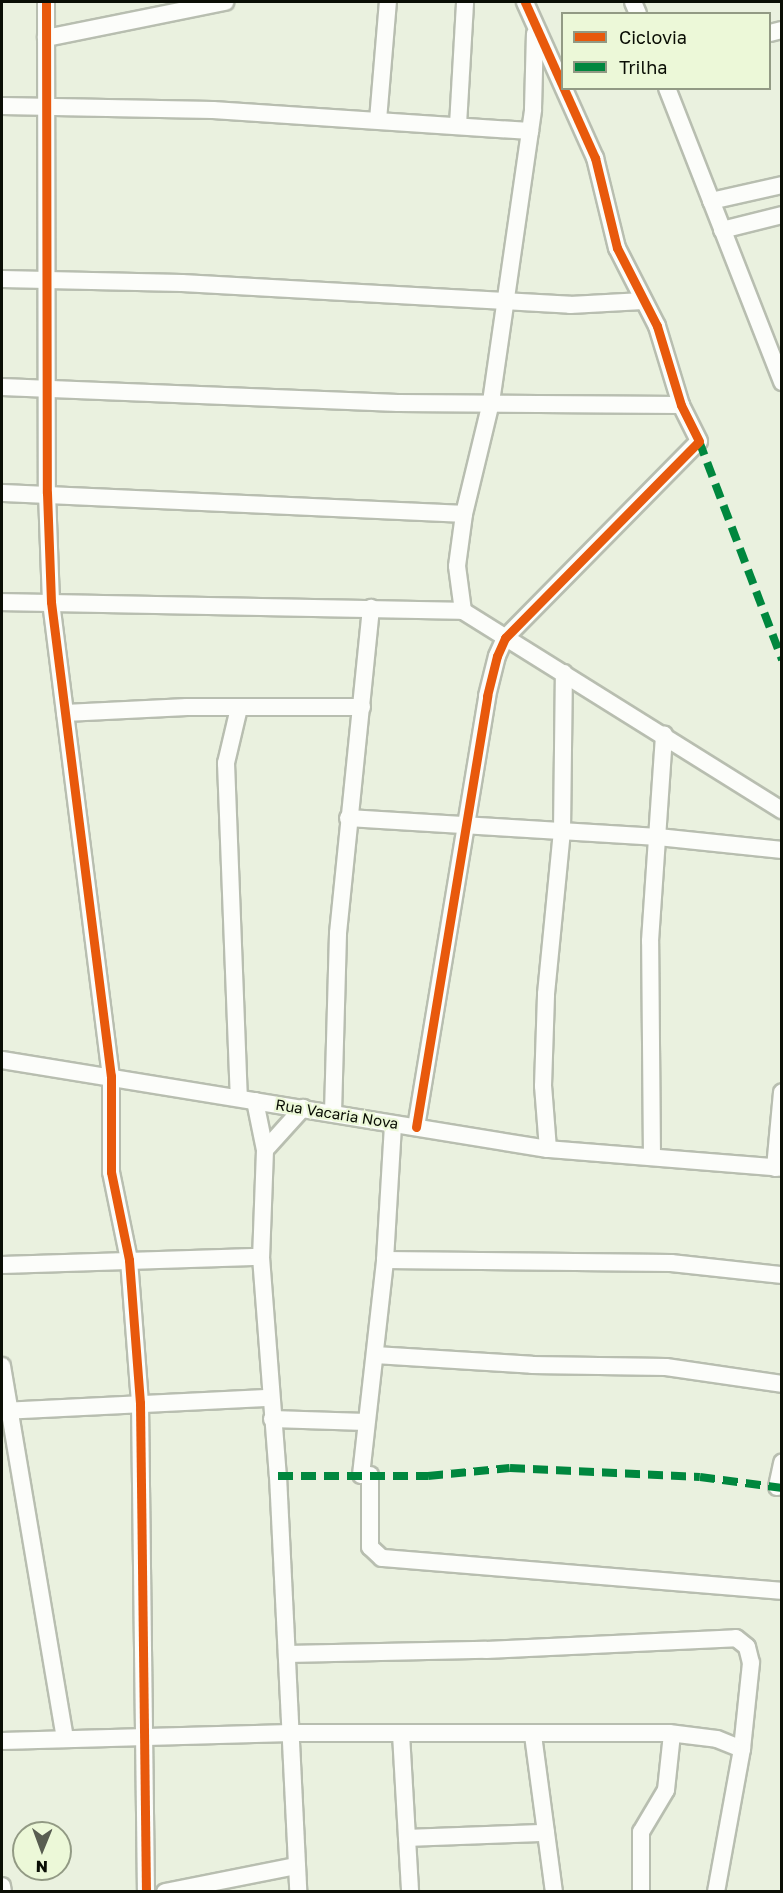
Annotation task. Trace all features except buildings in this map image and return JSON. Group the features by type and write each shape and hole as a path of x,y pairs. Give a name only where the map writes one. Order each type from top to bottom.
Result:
{"street":[{"path":"46,2 46,494 51,602 111,1076 111,1172 129,1260 140,1403 142,1738 146,1892"},
{"path":"46,38 216,2"},
{"path":"378,120 388,2"},
{"path":"458,125 465,2"},
{"path":"525,2 535,30 561,85"},
{"path":"463,611 457,566 464,514 491,402 530,131 535,30"},
{"path":"416,1127 468,823 487,696 505,638 699,441 681,405 666,351 609,226 595,158 563,90"},
{"path":"669,90 782,382"},
{"path":"2,106 213,110 530,131"},
{"path":"711,201 782,185"},
{"path":"722,230 782,216"},
{"path":"2,279 45,279 570,305 644,301"},
{"path":"2,387 398,403 681,405"},
{"path":"2,493 464,514"},
{"path":"2,602 463,611 782,810"},
{"path":"333,1113 338,933 371,608"},
{"path":"548,1149 543,1086 546,994 562,831 564,673"},
{"path":"65,713 362,707"},
{"path":"239,708 226,763 247,1099 265,1150 261,1257 287,1654 298,1892"},
{"path":"652,1157 650,941 663,734"},
{"path":"348,818 468,823 658,837 782,850"},
{"name":"Rua Vacaria Nova","path":"2,1060 548,1149 778,1168"},
{"path":"778,1168 782,1092"},
{"path":"265,1150 303,1108"},
{"path":"393,1124 385,1260 366,1422 365,1475 370,1547 382,1558 782,1592"},
{"path":"2,1265 261,1257"},
{"path":"385,1260 671,1263 782,1275"},
{"path":"375,1355 532,1365 666,1367 782,1384"},
{"path":"2,1366 4,1411 65,1738"},
{"path":"4,1411 271,1398"},
{"path":"272,1419 366,1422"},
{"path":"777,1487 782,1463"},
{"path":"287,1654 486,1650 736,1638 747,1647 751,1663 742,1749 716,1892"},
{"path":"2,1741 291,1733 672,1734 717,1739 742,1749"},
{"path":"400,1734 410,1892"},
{"path":"641,1892 641,1832 666,1790 672,1734"},
{"path":"533,1735 554,1892"},
{"path":"406,1838 546,1833"},
{"path":"165,1892 296,1866"},
{"path":"2,1886 3,1892"}],"marked path":[{"path":"699,441 782,660"},
{"path":"278,1476 428,1476 510,1468 700,1477 782,1488"}],"cycle path":[{"path":"46,2 47,493 51,602 111,1076 111,1172 129,1260 140,1403 146,1892"},
{"path":"525,2 561,82"},
{"path":"416,1127 487,696 497,656 505,638 699,441 681,405 657,326 617,248 595,158 564,90"}]}
